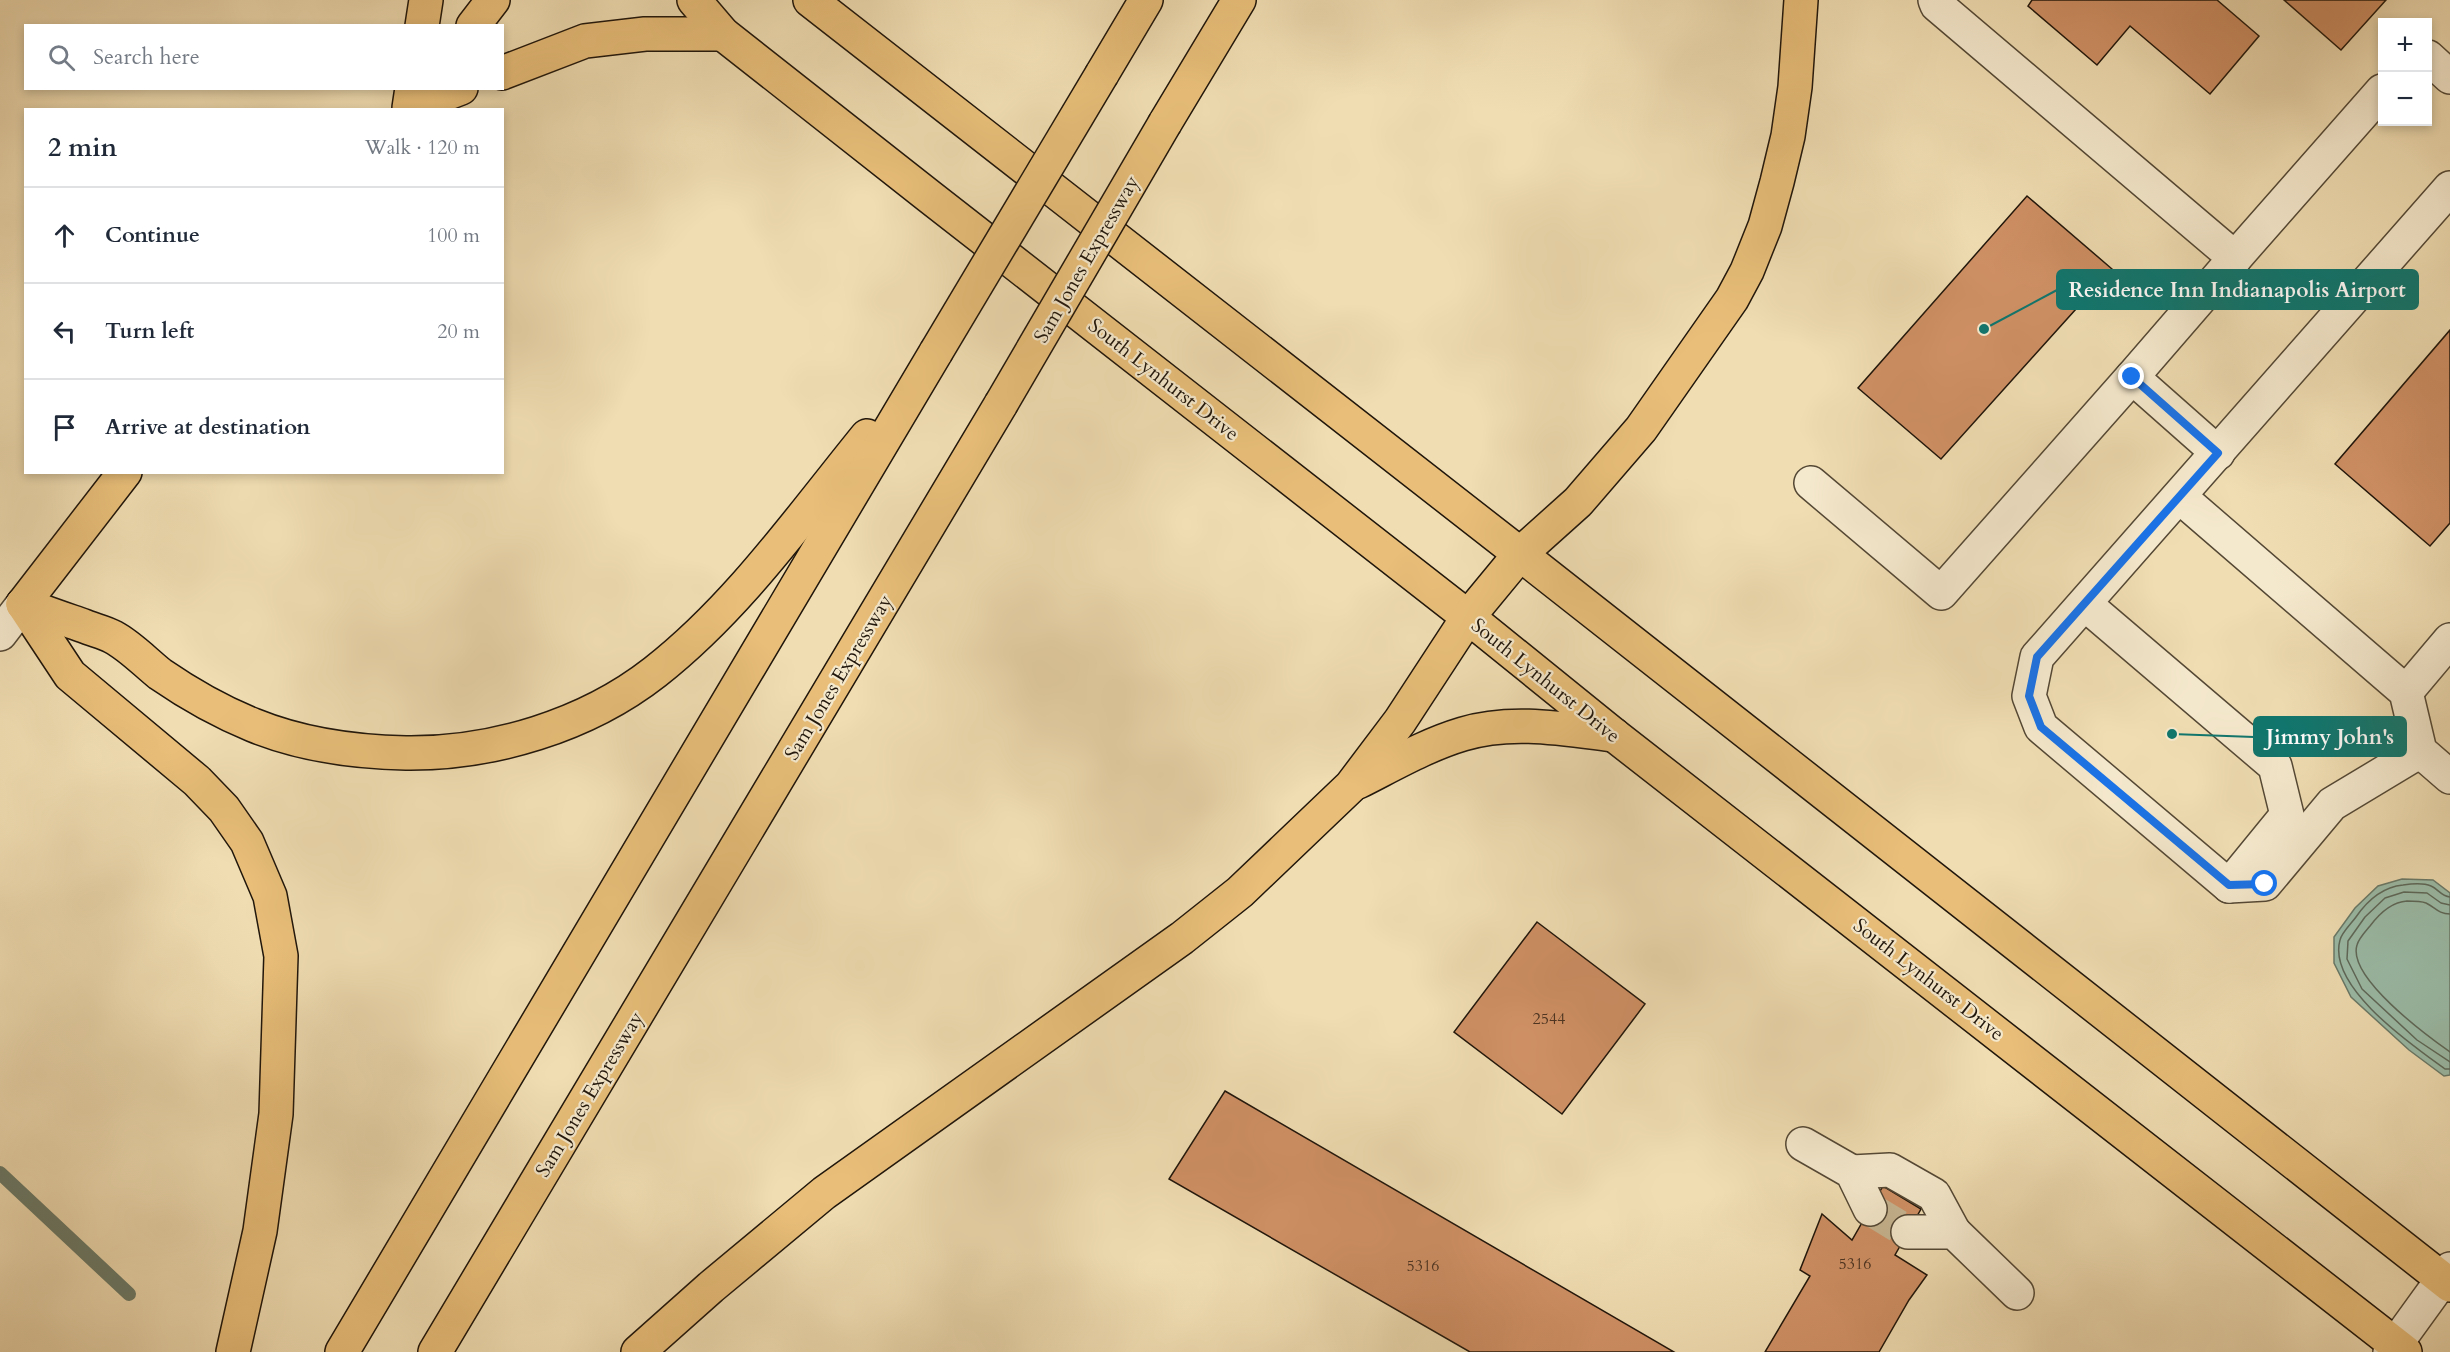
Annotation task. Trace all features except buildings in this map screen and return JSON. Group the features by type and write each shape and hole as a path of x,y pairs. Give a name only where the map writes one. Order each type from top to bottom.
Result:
{"main road":[{"path":"422,24 426,0"},
{"path":"475,24 493,0"},
{"name":"South Lynhurst Drive","path":"694,0 723,34 1468,617 1614,735 2396,1349"},
{"path":"810,0 2447,1278"},
{"path":"342,1352 1146,0"},
{"name":"Sam Jones Expressway","path":"435,1352 1001,404 1239,0"},
{"path":"638,1352 711,1287 824,1193 1182,938 1240,892 1351,786 1400,721 1468,617 1520,554 1578,502 1641,429 1703,343 1748,271 1765,226 1788,135 1795,87 1802,0"},
{"path":"504,72 585,41 645,34 723,34"},
{"path":"414,99 452,90"},
{"path":"23,604 113,637 180,687 235,717 273,732 331,748 369,752 451,752 530,736 604,705 655,672 700,632 772,553 936,352"},
{"path":"23,604 123,474"},
{"path":"23,604 70,675 196,781 224,809 247,842 270,896 281,956 276,1114 260,1231 234,1352"},
{"path":"1351,786 1433,744 1465,733 1527,726 1614,735"}],"street":[{"path":"1935,0 1937,5 2235,258"},
{"path":"2432,61 2450,77"},
{"path":"1811,483 1941,593 2378,96"},
{"path":"2420,751 2332,804 2265,884 2229,885 2041,727 2029,696 2037,657 2450,188"},
{"path":"2132,377 2218,453"},
{"path":"2180,497 2406,692 2420,751 2450,777"},
{"path":"0,634 23,604"},
{"path":"2085,604 2276,766 2288,815 2229,885"},
{"path":"2406,692 2450,640"},
{"path":"1803,1143 1852,1172 1870,1209"},
{"path":"1852,1172 1890,1170 1934,1195 1954,1232 2017,1293"},
{"path":"1908,1232 1954,1232"},
{"path":"2396,1349 2447,1278"}],"water":[{"path":"2402,879 2433,880 2450,893 2450,1075 2444,1076 2409,1050 2351,997 2334,963 2334,937 2355,908 2378,886"}],"waterway":[{"path":"0,1173 129,1294"}],"tunnel":[{"path":"1870,1209 1908,1232"}],"place":[{"name":"Residence Inn Indianapolis Airport","path":"1984,329"},
{"name":"Jimmy John's","path":"2172,734"}],"route":[{"path":"2132,377 2218,453 2037,657 2029,696 2041,727 2229,885 2265,884"}]}
